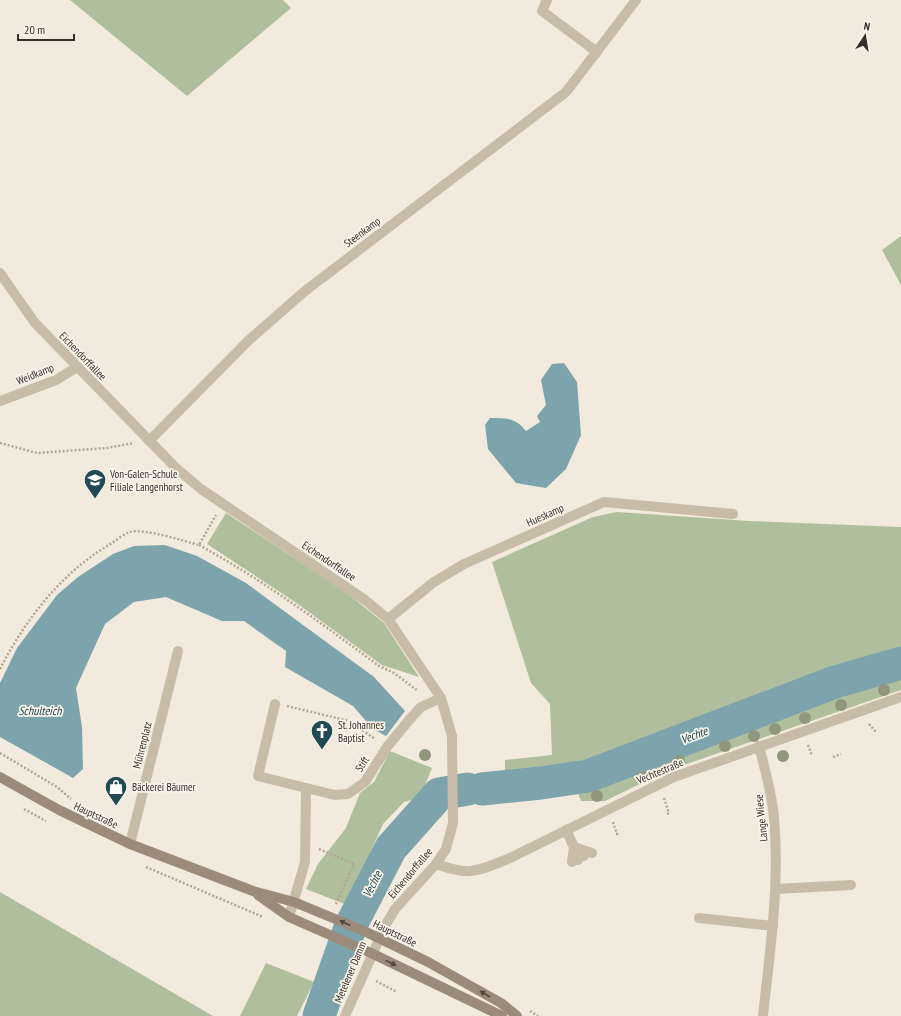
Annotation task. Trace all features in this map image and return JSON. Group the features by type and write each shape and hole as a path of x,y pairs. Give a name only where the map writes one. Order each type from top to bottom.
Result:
{"main road":[{"name":"Hauptstraße","path":"0,777 59,810 130,844 253,891 331,911 362,930 441,970 500,1003 518,1016"},
{"name":"Hauptstraße","path":"253,891 289,917 371,953 502,1016"}],"street":[{"path":"548,0 542,11 597,52"},
{"name":"Steenkamp","path":"149,441 249,340 304,291 566,92 636,0"},
{"name":"Eichendorffallee","path":"0,273 35,323 149,441 201,489 365,600 388,619 437,700 452,736 454,823 446,849 436,864 395,909 378,938"},
{"name":"Weidkamp","path":"0,401 56,380 77,367"},
{"name":"Hueskamp","path":"388,619 434,582 464,564 604,502 733,514"},
{"name":"Mührenplatz","path":"130,844 178,651"},
{"name":"Vechtestraße","path":"436,864 458,872 481,869 508,859 674,777 759,746 901,698"},
{"name":"Stift","path":"275,704 258,776 335,795 348,794 365,782 387,747 421,707 437,700"},
{"name":"Lange Wiese","path":"759,746 770,791 774,816 776,889 763,1016"},
{"path":"289,917 305,862 306,788"},
{"path":"566,830 574,847 582,858 574,847"},
{"path":"776,889 851,885"},
{"path":"699,918 773,926"},
{"name":"Metelener Damm","path":"345,1016 378,938"}],"path":[{"path":"0,443 36,453 107,448 149,441"},
{"path":"199,546 223,504"},
{"path":"0,669 13,644 50,593 91,556 131,532 162,535 199,546 239,567 291,602 379,666 394,673 437,700"},
{"path":"275,704 296,707 349,721 387,747"},
{"path":"867,718 876,732"},
{"path":"805,738 812,756"},
{"path":"0,752 57,787 75,803"},
{"path":"833,757 841,754"},
{"path":"662,791 669,813 667,814"},
{"path":"611,817 617,834 618,833"},
{"path":"305,843 354,864 331,911"},
{"path":"378,982 397,992"}],"green space":[{"path":"70,0 283,0 291,8 187,96"},
{"path":"901,236 901,285 882,250"},
{"path":"617,512 749,521 901,527 901,653 792,688 627,750 570,769 505,772 505,760 552,755 550,704 531,683 492,562 593,517"},
{"path":"226,513 347,593 384,623 419,677 382,665 295,602 207,544"},
{"path":"901,670 901,690 681,766 605,801 581,801 576,789 748,724"},
{"path":"390,751 432,768 420,798 404,802 383,824 347,905 306,889 318,864 346,828 360,793 374,782"},
{"path":"0,892 213,1016 0,1016"},
{"path":"266,963 314,982 297,1016 240,1016"}],"water":[{"path":"564,363 577,382 581,435 566,469 546,488 516,483 488,449 485,425 490,418 506,419 519,423 526,431 540,422 537,416 546,405 541,380 552,364"},
{"name":"Schulteich","path":"165,545 197,556 246,583 374,677 405,711 386,736 373,729 353,706 285,667 286,651 244,621 222,621 166,597 134,602 105,624 76,688 82,727 83,769 73,778 0,737 0,683 17,648 57,595 78,577 113,554 134,546"}],"waterway":[{"name":"Vechte","path":"482,789 541,783 588,776 835,682 901,663"},
{"name":"Vechte","path":"319,1016 351,925 391,848 439,794 468,789"}],"place":[{"name":"Von-Galen-Schule Filiale Langenhorst","path":"95,500"},
{"name":"St. Johannes Baptist","path":"322,750"},
{"name":"Bäckerei Bäumer","path":"116,806"}]}
